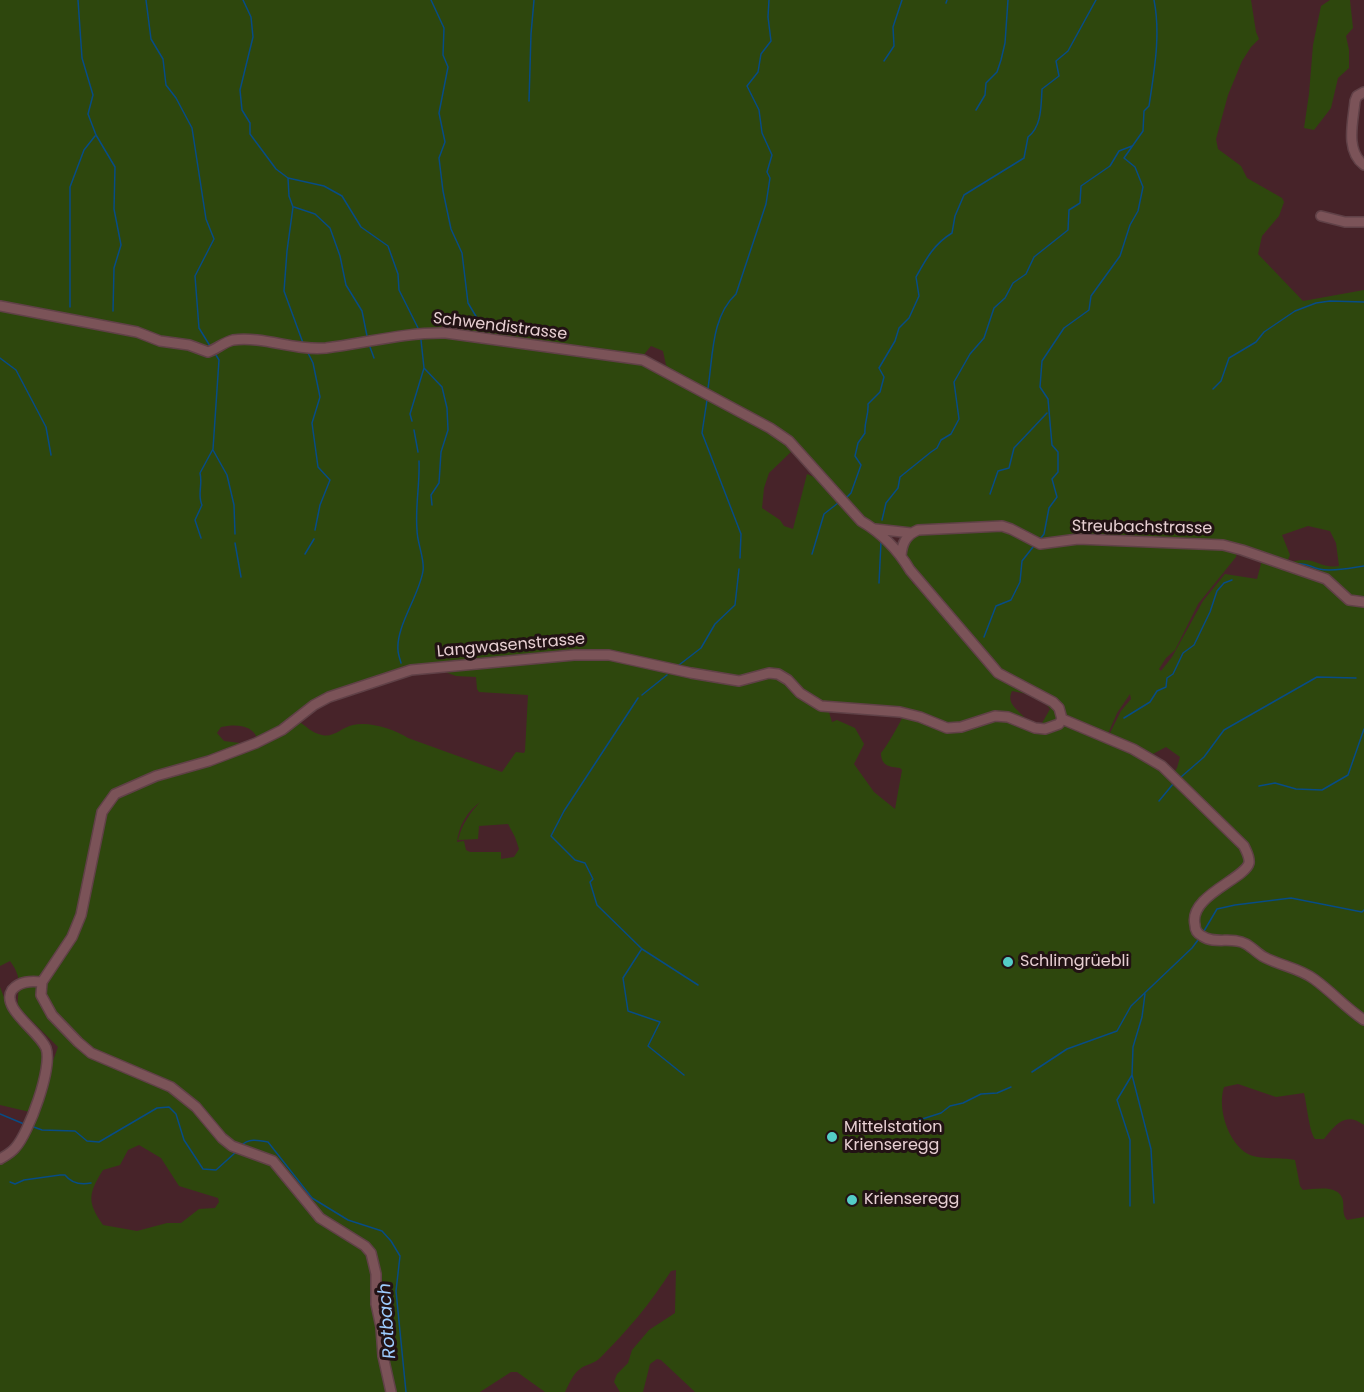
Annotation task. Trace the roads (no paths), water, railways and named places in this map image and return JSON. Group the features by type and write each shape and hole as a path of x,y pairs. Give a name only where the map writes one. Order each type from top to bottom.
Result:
{"street":[{"path":"1364,92 1357,96 1355,101 1352,146 1353,154 1364,165"},
{"path":"1321,216 1345,222 1364,222"},
{"name":"Schwendistrasse","path":"0,306 137,332 160,341 189,345 208,352 234,340 277,342 303,348 324,348 428,333 446,333 643,360 789,441 861,521 875,529 901,556"},
{"name":"Streubachstrasse","path":"875,529 911,533 918,530 1002,526 1040,544 1078,539 1223,545 1326,579 1349,600 1364,602"},
{"path":"911,533 902,547 901,556 910,570 998,673 1053,702 1059,708 1062,719 1133,749 1162,766 1244,846 1249,864 1246,869 1225,883 1200,905 1194,922 1197,932 1213,940 1239,941 1264,957 1305,973 1364,1020"},
{"name":"Langwasenstrasse","path":"42,982 72,937 81,915 102,812 115,794 156,776 210,761 256,743 282,729 314,705 329,697 411,670 591,654 609,655 681,672 739,681 769,673 778,674 820,706 900,712 947,728 961,728 995,716 1008,717 1035,728 1045,729 1059,724 1062,719"},
{"path":"0,1159 15,1148 27,1127 39,1099 49,1058 40,1037 10,1010 7,1001 10,991 22,982 42,982 41,995 52,1015 78,1042 92,1053 171,1087 196,1107 222,1138 232,1146 273,1161 320,1218 365,1246 371,1253 376,1274 376,1304 390,1392"}],"waterway":[{"path":"78,0 82,58 93,95 88,114 96,135 115,167 114,209 121,245 114,268 113,311"},
{"path":"146,0 151,39 163,59 166,85 176,98 192,128 206,219 214,239 195,276 199,328 210,346"},
{"path":"243,0 251,17 253,37 240,90 242,110 250,123 250,134 276,169 288,178 324,186 342,196 361,227 388,246 398,274 399,290 418,328"},
{"path":"431,0 444,28 443,55 448,67 439,113 445,142 439,158 443,191 451,229 462,253 468,303 483,328"},
{"path":"529,101 534,0"},
{"path":"708,388 717,326 728,303 736,294 766,204 770,178 767,172 772,155 762,133 759,110 747,86 758,72 761,54 771,41 768,17 769,0"},
{"path":"884,61 894,46 893,27 902,0"},
{"path":"976,110 985,95 986,83 997,72 1001,60 1005,43 1008,0"},
{"path":"847,497 851,493 861,465 855,456 858,443 865,433 868,404 880,392 884,377 879,368 895,341 899,328 909,318 919,296 916,277 935,247 952,233 955,216 964,195 1024,158 1028,137 1038,121 1042,89 1059,76 1056,61 1068,51 1096,0"},
{"path":"1040,539 1044,534 1049,508 1057,497 1052,479 1058,472 1058,452 1052,445 1048,399 1040,387 1042,361 1064,328 1089,310 1091,296 1120,256 1130,225 1138,211 1143,187 1135,167 1124,158 1143,131 1144,111 1149,106 1157,40 1154,0"},
{"path":"70,307 70,187 84,150 95,136"},
{"path":"882,520 886,503 898,488 900,477 937,448 941,440 951,434 959,419 954,382 970,354 984,338 994,308 1005,298 1013,283 1026,274 1034,257 1068,230 1069,210 1080,203 1081,186 1110,166 1119,151 1132,146"},
{"path":"288,178 289,196 293,207 284,291 303,343"},
{"path":"294,207 315,214 330,228 340,256 346,285 362,311 367,336"},
{"path":"1213,389 1221,381 1229,358 1256,342 1264,332 1295,311 1316,303 1330,301 1364,302"},
{"path":"412,421 410,414 424,368 421,340"},
{"path":"370,347 374,358"},
{"path":"308,353 313,363 320,397 312,423 318,467 330,480 320,505 315,530"},
{"path":"201,538 195,520 202,505 200,473 213,449 219,360 216,355"},
{"path":"0,358 16,370 46,427 51,455"},
{"path":"424,368 442,387 447,408 448,430 441,452 439,483 431,495 432,505"},
{"path":"707,400 702,433 741,534 740,558"},
{"path":"990,494 998,471 1009,468 1014,448 1047,413"},
{"path":"414,430 418,452"},
{"path":"213,450 227,475 234,505 235,534"},
{"path":"401,663 398,650 400,631 423,571 417,535 419,461"},
{"path":"812,554 824,514 838,503"},
{"path":"305,554 314,539"},
{"path":"879,583 881,542"},
{"path":"235,543 241,577"},
{"path":"984,637 996,606 1011,600 1020,582 1022,561 1033,547"},
{"path":"1296,564 1330,570 1364,566"},
{"path":"679,665 701,648 715,624 735,605 739,569"},
{"path":"1124,718 1150,702 1157,691 1166,687 1167,678 1173,674 1183,653 1194,645 1217,591 1224,583 1232,580"},
{"path":"642,695 667,675"},
{"path":"1181,777 1204,757 1224,730 1317,677 1356,678"},
{"path":"638,698 564,811 551,836 575,860 585,863 593,879 590,882 597,905 642,949 698,985"},
{"path":"1259,786 1275,783 1296,789 1322,790 1348,775 1364,729"},
{"path":"1159,801 1173,784"},
{"path":"1204,931 1217,909 1235,905 1291,898 1362,912 1364,910"},
{"path":"1032,1072 1067,1049 1117,1031 1131,1006 1198,940"},
{"path":"641,950 623,978 628,1011 660,1022 648,1046 684,1075"},
{"path":"1145,994 1142,1017 1133,1047 1132,1075 1151,1149 1154,1203"},
{"path":"1130,1206 1130,1140 1117,1100 1132,1075"},
{"path":"916,1121 941,1113 950,1106 963,1103 981,1094 997,1093 1011,1087"},
{"name":"Rotbach","path":"31,1126 42,1130 75,1131 87,1141 99,1142 157,1108 169,1107 176,1114 184,1140 203,1169 216,1170 236,1152"},
{"name":"Rotbach","path":"0,1114 24,1124"},
{"name":"Rotbach","path":"241,1146 250,1141 268,1142 312,1198 348,1220 382,1231 391,1241 400,1256 396,1291 406,1392"},
{"path":"10,1182 15,1184 24,1180 65,1175 77,1183 91,1183"}],"place":[{"name":"Schlimgrüebli","path":"1008,962"},
{"name":"Mittelstation Krienseregg","path":"832,1137"},
{"name":"Krienseregg","path":"852,1200"}]}
